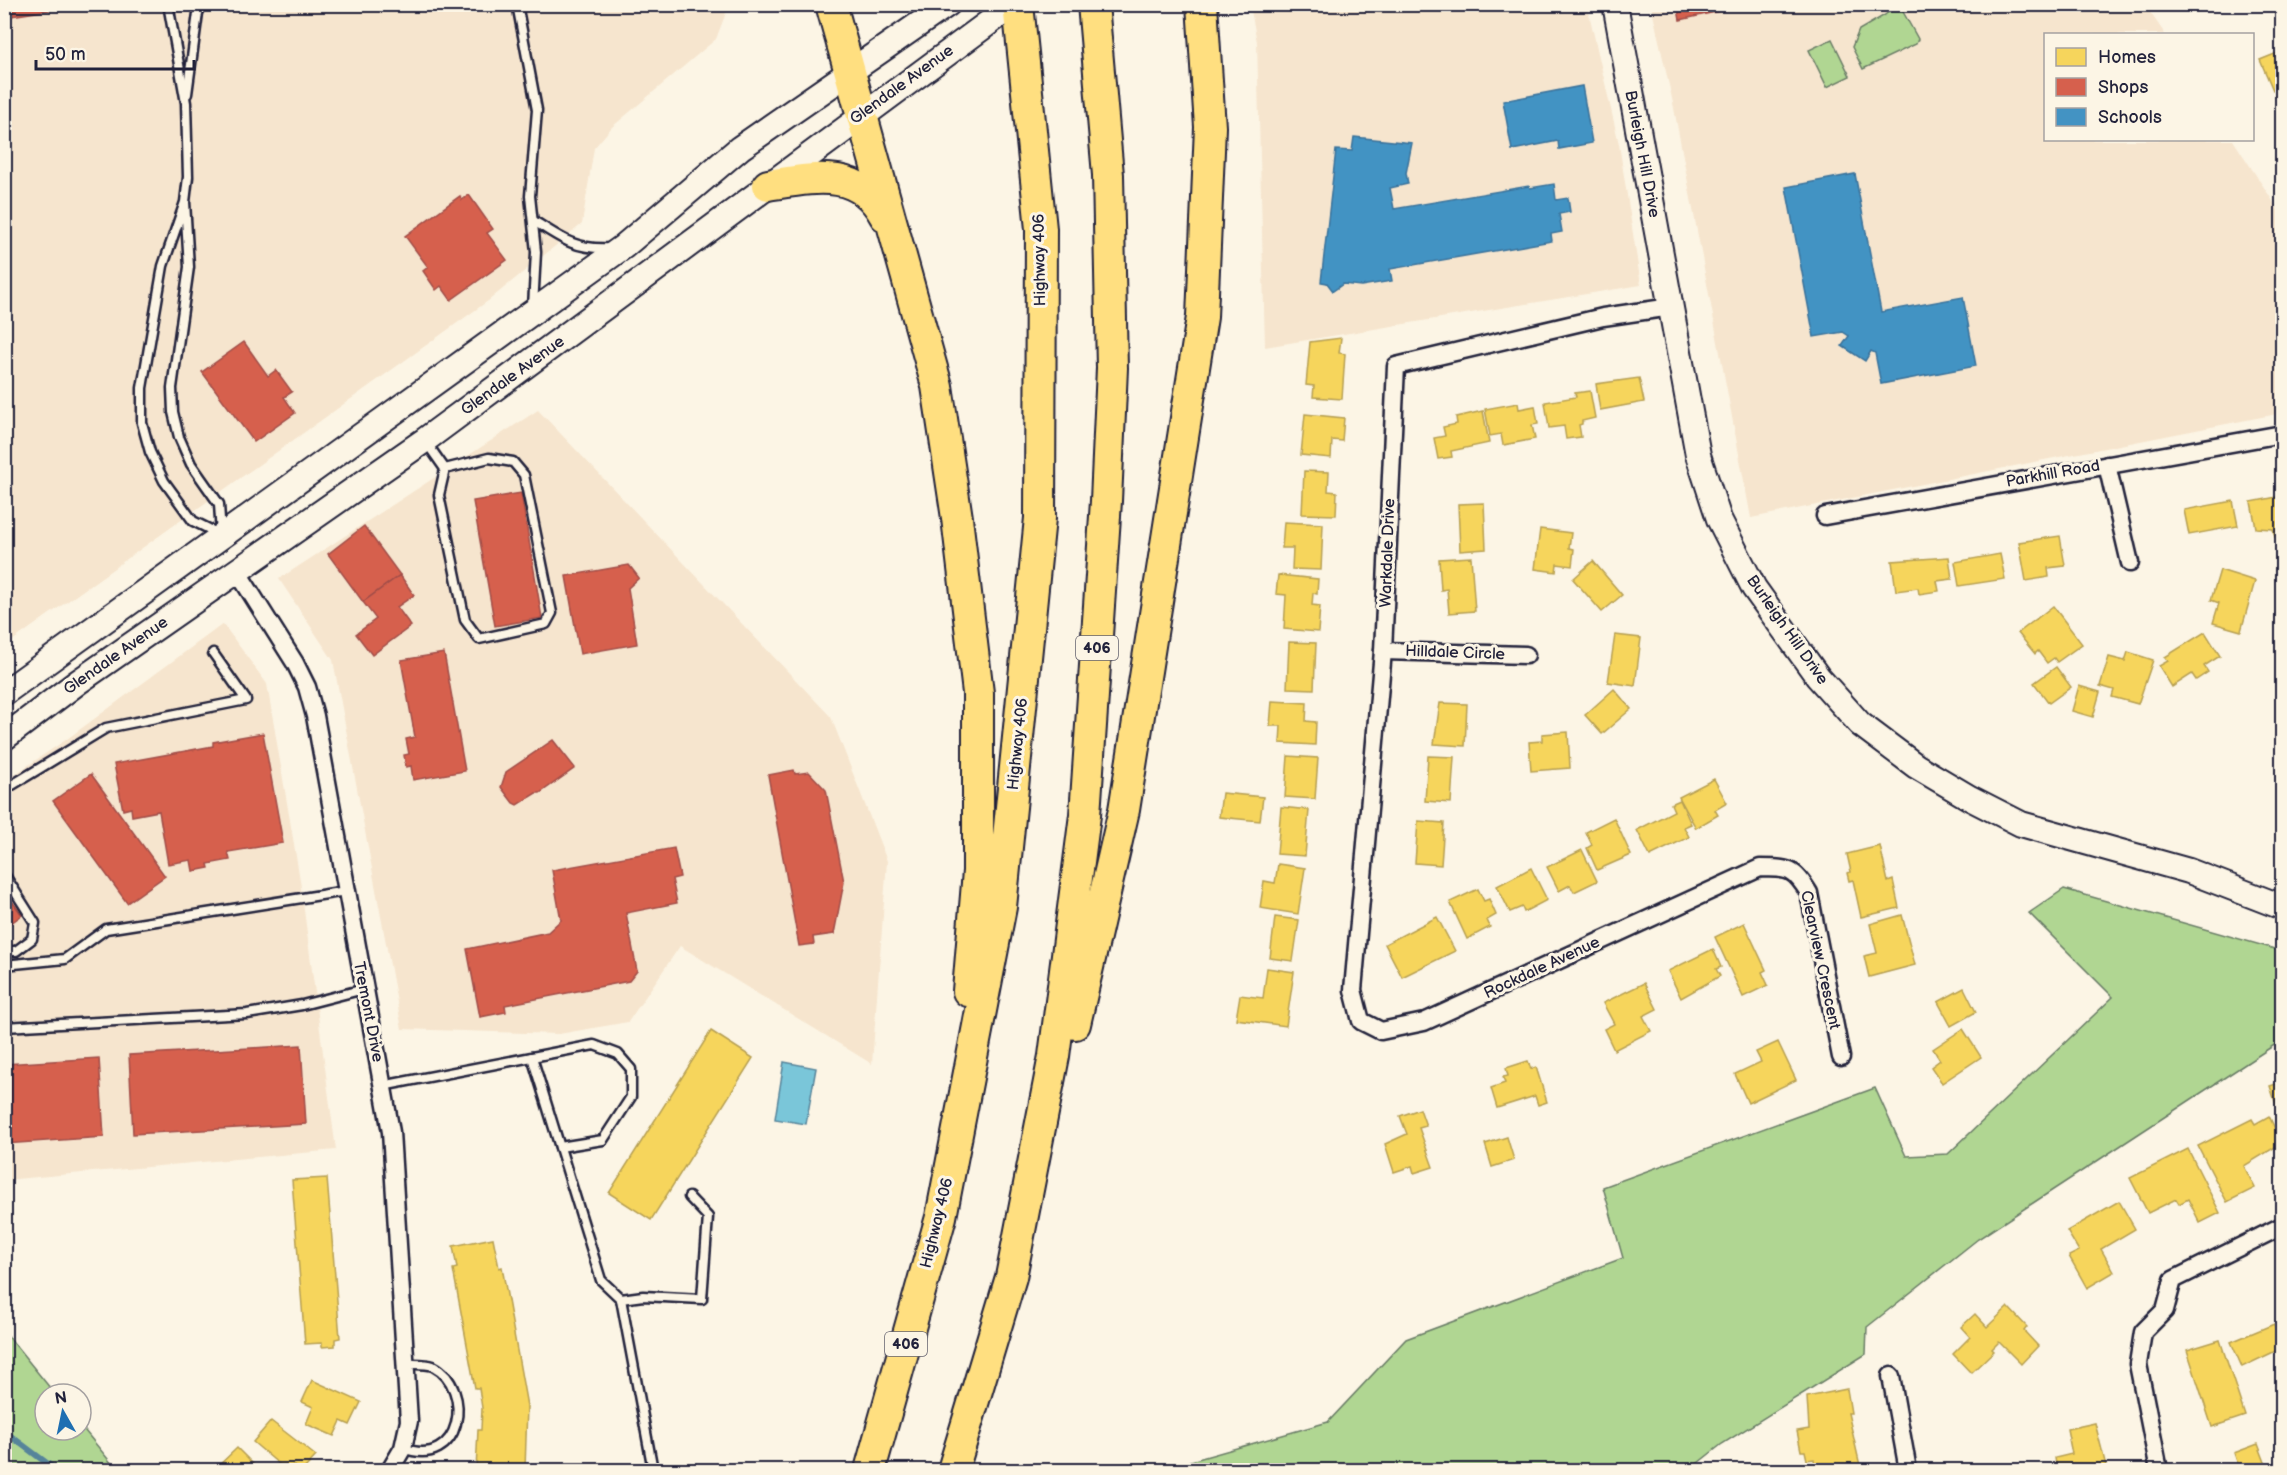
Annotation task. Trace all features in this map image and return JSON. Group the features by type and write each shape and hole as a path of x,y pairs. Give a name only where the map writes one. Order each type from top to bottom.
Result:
{"highway":[{"path":"831,4 936,386 957,518 978,693 978,871 968,993 941,1217"},
{"name":"Highway 406","path":"870,1470 941,1217 1001,907 1040,518 1041,229 1016,4"},
{"path":"1011,1277 1073,1031 1124,810 1202,317 1210,127 1202,4"},
{"name":"406","path":"953,1470 1011,1277 1054,1056 1085,815 1096,665 1112,368 1108,175 1094,9"},
{"path":"768,185 839,179 863,189 875,198 895,234"}],"main road":[{"path":"4,693 623,247 740,148 948,4"},
{"name":"Glendale Avenue","path":"4,738 78,682 425,440 862,115 1016,4"},
{"name":"Burleigh Hill Drive","path":"1615,4 1698,455 1719,519 1754,588 1818,677 1860,724 1916,766 1970,798 2022,824 2189,871 2283,907"},
{"path":"221,535 237,571"}],"street":[{"name":"Warkdale Drive","path":"1361,1021 1353,990 1383,651 1396,366 1603,317 1671,307"},
{"name":"Parkhill Road","path":"1825,516 2283,434"},
{"path":"2107,465 2130,563"},
{"name":"Tremont Drive","path":"237,571 307,687 382,1086 394,1163 409,1421 403,1448 390,1470"},
{"name":"Hilldale Circle","path":"1383,651 1526,655"},
{"name":"Clearview Crescent","path":"1721,886 1760,868 1783,868 1796,872 1809,893 1841,1058"},
{"name":"Rockdale Avenue","path":"1361,1021 1381,1031 1425,1022 1721,886"},
{"path":"2159,1470 2138,1364 2143,1332 2165,1310 2173,1280 2283,1226"},
{"path":"1891,1376 1908,1470"}],"lane":[{"path":"168,4 186,103 188,177 185,202 189,267 172,388 173,412 179,437 191,464 219,504 221,535"},
{"path":"186,103 198,13 202,4"},
{"path":"517,4 537,110 530,196 534,220 536,268 532,313"},
{"path":"185,202 164,266 142,388 142,423 150,452 170,489 193,521 221,535"},
{"path":"534,220 570,244 593,249 623,247"},
{"path":"425,440 445,469 439,495 465,620 479,639 546,624 552,613 524,475 513,462 489,458 445,469"},
{"path":"4,790 106,728 246,700 213,653"},
{"path":"4,874 35,923 32,939 16,951 4,951"},
{"path":"4,965 65,959 106,929 346,891"},
{"path":"4,1027 247,1014 302,1005 364,989"},
{"path":"382,1086 594,1045 618,1054 631,1069 631,1097 603,1140 560,1147"},
{"path":"532,1057 601,1281 621,1299 653,1470"},
{"path":"621,1299 643,1296 702,1299 708,1217 689,1197"},
{"path":"403,1448 423,1452 438,1449 451,1439 456,1423 456,1405 446,1377 432,1365 405,1364"}],"shaded area":[{"path":"5,5 729,5 716,39 612,127 594,148 582,224 488,301 5,646"},
{"path":"1250,5 1587,5 1619,144 1641,285 1265,347 1257,42"},
{"path":"1651,5 2145,5 2164,33 2044,33 2044,141 2234,141 2282,215 2282,413 1751,518 1673,103"},
{"path":"538,410 831,717 887,861 872,1064 680,946 628,1022 559,1034 402,1029 333,660 279,579"},
{"path":"223,624 267,684 300,880 336,1150 5,1180 5,781 67,739"}],"green space":[{"path":"1894,7 1902,10 1918,39 1916,44 1863,69 1852,47 1859,30"},
{"path":"1832,39 1850,76 1827,87 1809,50"},
{"path":"2064,889 2282,951 2282,1040 1978,1239 1867,1327 1866,1354 1722,1444 1689,1470 1159,1470 1328,1422 1406,1339 1623,1258 1603,1187 1875,1088 1906,1156 1948,1154 2113,997 2029,913"},
{"path":"4,1331 45,1382 33,1382 33,1442 93,1441 117,1470 5,1470"}],"water":[{"path":"784,1062 816,1068 806,1124 775,1119"}],"building: Homes":[{"path":"2282,51 2282,86 2273,90 2260,60"},
{"path":"1341,338 1339,353 1345,354 1342,399 1313,397 1314,386 1306,385 1310,342"},
{"path":"1639,378 1644,402 1600,410 1596,384"},
{"path":"1590,391 1595,418 1582,421 1579,425 1581,437 1566,439 1564,426 1549,428 1545,402 1576,397 1575,393"},
{"path":"1518,403 1519,409 1535,406 1538,424 1532,425 1535,439 1503,445 1501,434 1490,436 1485,409"},
{"path":"1483,411 1489,443 1451,451 1452,457 1438,459 1434,438 1445,436 1443,427 1457,424 1456,417"},
{"path":"1305,414 1344,418 1342,441 1332,440 1331,458 1301,455"},
{"path":"1304,471 1329,472 1328,491 1337,492 1336,515 1302,514"},
{"path":"2282,496 2282,535 2275,537 2273,529 2256,528 2251,502"},
{"path":"2233,501 2238,526 2189,535 2184,510"},
{"path":"1484,503 1486,549 1460,551 1458,504"},
{"path":"1284,522 1323,524 1321,570 1292,569 1293,548 1282,548"},
{"path":"1540,529 1571,533 1569,548 1574,549 1572,566 1557,564 1556,572 1535,569"},
{"path":"2060,536 2065,566 2048,568 2049,577 2026,581 2019,542"},
{"path":"2000,554 2005,579 1959,586 1955,562"},
{"path":"1471,557 1475,611 1449,613 1447,589 1441,590 1439,559"},
{"path":"1949,557 1952,579 1937,581 1939,591 1919,594 1918,588 1896,591 1892,561"},
{"path":"1593,561 1622,595 1602,612 1573,579"},
{"path":"2220,570 2255,581 2241,631 2213,623 2219,603 2211,600"},
{"path":"1278,575 1318,579 1317,594 1313,593 1312,605 1320,606 1318,632 1284,629 1286,595 1276,594"},
{"path":"2053,606 2082,644 2057,662 2054,658 2047,663 2038,651 2035,654 2018,633"},
{"path":"2205,632 2220,656 2204,666 2208,672 2196,680 2192,674 2172,687 2159,666 2168,661 2165,657"},
{"path":"1615,635 1641,638 1635,686 1608,682"},
{"path":"1289,642 1316,643 1314,689 1287,688"},
{"path":"2128,652 2153,660 2138,704 2112,697 2114,690 2100,686 2109,657 2125,661"},
{"path":"2056,667 2071,687 2049,703 2034,683"},
{"path":"2079,686 2100,692 2093,717 2072,711"},
{"path":"1614,689 1631,709 1602,734 1585,715"},
{"path":"1272,701 1307,703 1306,721 1316,722 1315,745 1280,743 1281,726 1270,726"},
{"path":"1440,703 1467,704 1465,746 1434,744"},
{"path":"1568,732 1570,768 1531,771 1529,742 1542,741 1542,734"},
{"path":"1288,756 1318,758 1315,799 1285,797"},
{"path":"1428,756 1454,757 1451,803 1425,801"},
{"path":"1714,779 1727,803 1715,810 1718,815 1696,828 1679,797"},
{"path":"1222,793 1263,797 1260,821 1219,817"},
{"path":"1680,800 1691,824 1684,827 1689,837 1650,856 1637,830 1674,811 1671,804"},
{"path":"1281,807 1309,810 1305,856 1277,854"},
{"path":"1614,818 1631,855 1597,870 1587,848 1592,845 1586,832"},
{"path":"1418,821 1444,823 1441,865 1415,863"},
{"path":"1880,846 1888,882 1893,880 1899,908 1861,917 1853,880 1849,881 1847,873 1851,872 1847,854"},
{"path":"1582,850 1597,881 1574,892 1570,885 1559,891 1547,867"},
{"path":"1278,864 1305,868 1298,914 1260,908 1264,881 1275,883"},
{"path":"1531,868 1547,900 1524,912 1522,907 1510,912 1497,886"},
{"path":"1478,889 1484,901 1489,899 1496,915 1487,920 1490,927 1467,939 1450,902"},
{"path":"1902,915 1915,965 1869,977 1864,956 1877,953 1870,924"},
{"path":"1275,917 1299,920 1293,961 1270,958"},
{"path":"1437,917 1455,951 1402,977 1385,944"},
{"path":"1744,923 1766,970 1762,972 1768,985 1743,997 1715,937"},
{"path":"1713,949 1721,967 1716,969 1720,976 1681,998 1668,971"},
{"path":"1267,968 1294,972 1286,1026 1236,1019 1240,995 1263,998"},
{"path":"1644,983 1657,1009 1643,1016 1651,1031 1614,1050 1604,1029 1614,1024 1603,1003"},
{"path":"1964,988 1976,1012 1951,1026 1938,1002"},
{"path":"1963,1029 1981,1057 1942,1083 1931,1067 1940,1060 1933,1049"},
{"path":"711,1031 753,1058 651,1220 609,1193"},
{"path":"1778,1042 1796,1080 1748,1103 1735,1074 1761,1062 1756,1052"},
{"path":"1528,1061 1531,1069 1536,1067 1547,1102 1538,1105 1535,1096 1497,1108 1491,1088 1505,1083 1503,1077 1508,1076 1506,1068"},
{"path":"2282,1082 2282,1116 2280,1117 2270,1086"},
{"path":"1420,1109 1426,1126 1419,1128 1433,1167 1414,1173 1412,1166 1394,1172 1385,1144 1407,1134 1400,1116"},
{"path":"2269,1116 2282,1143 2244,1166 2255,1188 2227,1202 2198,1146 2252,1119 2255,1124"},
{"path":"1507,1137 1514,1160 1492,1167 1485,1144"},
{"path":"2188,1149 2220,1213 2200,1223 2188,1199 2179,1204 2176,1199 2148,1213 2130,1178"},
{"path":"327,1178 340,1338 335,1339 335,1346 322,1347 322,1343 305,1344 292,1180"},
{"path":"2119,1201 2135,1229 2101,1249 2114,1272 2087,1288 2069,1256 2079,1251 2067,1231"},
{"path":"493,1238 499,1268 502,1267 527,1406 525,1470 476,1470 478,1430 481,1430 482,1408 479,1388 475,1388 453,1269 457,1268 453,1246"},
{"path":"2008,1307 2027,1327 2024,1331 2038,1346 2021,1364 1999,1342 1992,1349 1994,1351 1971,1373 1953,1354 1970,1337 1961,1327 1975,1314 1987,1327"},
{"path":"2274,1324 2282,1348 2242,1367 2231,1342"},
{"path":"2220,1340 2245,1416 2212,1427 2187,1350"},
{"path":"312,1380 361,1402 350,1425 341,1421 334,1436 306,1424 313,1407 302,1402"},
{"path":"1847,1389 1851,1413 1848,1413 1861,1470 1816,1470 1814,1459 1807,1460 1805,1451 1801,1451 1797,1431 1809,1429 1807,1397"},
{"path":"271,1421 316,1456 303,1470 293,1465 286,1470 253,1442"},
{"path":"2095,1423 2107,1470 2057,1470 2055,1458 2072,1454 2067,1429"},
{"path":"2258,1444 2268,1470 2240,1470 2234,1453"},
{"path":"237,1448 259,1470 214,1470"},
{"path":"2005,1464 2006,1470 1971,1470"}],"building: Shops":[{"path":"4,4 87,4 4,17"},
{"path":"1677,4 1733,4 1733,8 1680,20"},
{"path":"469,195 493,229 487,233 507,260 451,300 441,286 436,290 423,271 428,267 405,236 460,196 462,200"},
{"path":"244,342 268,376 276,370 292,392 284,397 295,413 254,442 202,372"},
{"path":"521,493 542,618 495,626 473,501"},
{"path":"364,526 400,575 363,602 328,554"},
{"path":"629,565 639,578 628,588 637,644 580,654 566,576"},
{"path":"400,575 414,595 397,607 411,626 372,655 356,634 376,619 363,602"},
{"path":"444,653 465,771 413,780 411,766 406,767 404,755 409,754 406,739 415,737 401,660"},
{"path":"263,733 283,843 228,852 230,860 208,864 209,868 193,871 191,860 168,864 159,811 132,816 131,808 123,810 114,764 213,746 213,742"},
{"path":"553,740 575,768 540,793 536,793 517,805 513,803 501,787 506,772"},
{"path":"794,770 795,774 809,772 826,790 844,882 834,934 813,937 814,944 799,946 768,775"},
{"path":"91,774 165,876 127,903 53,801"},
{"path":"674,848 680,877 672,879 677,903 626,913 637,971 629,981 505,1005 506,1012 480,1017 467,949 548,932 561,920 552,870"},
{"path":"4,890 22,915 4,928"},
{"path":"301,1045 306,1124 133,1134 129,1055"},
{"path":"99,1058 104,1137 4,1144 4,1064"}],"building: Schools":[{"path":"1582,86 1592,143 1559,149 1558,141 1512,150 1503,101"},
{"path":"1354,137 1412,143 1406,173 1408,184 1390,188 1394,209 1529,186 1530,188 1554,184 1556,200 1568,198 1570,212 1559,214 1562,232 1551,234 1552,241 1390,269 1392,281 1361,286 1343,284 1333,291 1327,283 1321,282 1336,150 1352,151"},
{"path":"1855,174 1881,312 1963,297 1976,366 1881,384 1875,353 1871,351 1865,361 1842,346 1849,336 1843,332 1814,337 1786,187"}],"waterway":[{"path":"4,1431 56,1470"}]}
